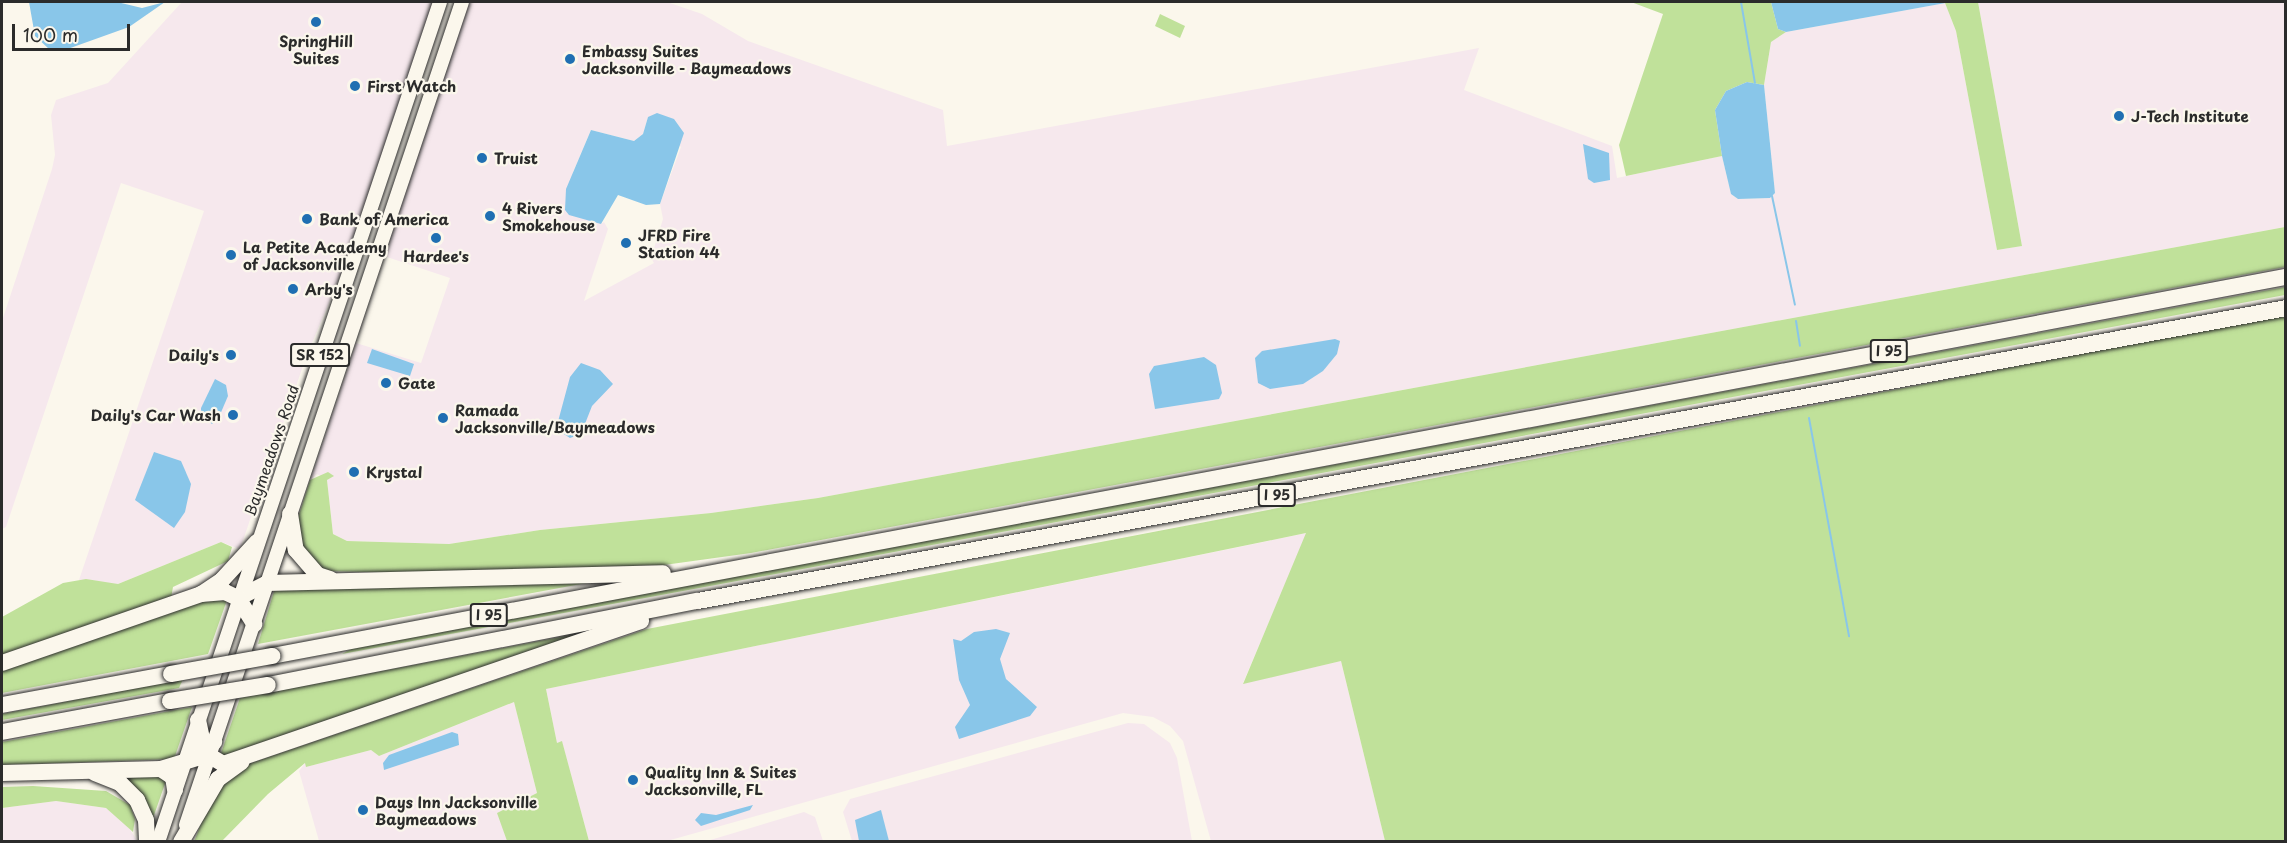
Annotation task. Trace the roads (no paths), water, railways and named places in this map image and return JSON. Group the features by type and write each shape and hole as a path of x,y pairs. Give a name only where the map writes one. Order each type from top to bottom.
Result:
{"highway":[{"name":"I 95","path":"2,705 2286,277"},
{"name":"I 95","path":"2,732 268,685 698,602 2286,308"},
{"path":"290,514 292,535 302,560 318,575 334,580"},
{"path":"201,594 222,580 257,542"},
{"path":"238,598 267,583 706,573"},
{"path":"2,663 201,594 225,592 238,598 254,624"},
{"path":"198,720 209,751 223,764 249,758 698,602"},
{"path":"2,773 86,769 161,769 184,763 209,751"},
{"path":"180,842 218,778 249,758"},
{"path":"86,769 113,779 129,791 142,811 147,842"},
{"path":"161,769 172,777 175,790"}],"main road":[{"name":"Baymeadows Road","path":"158,842 238,598 440,2"},
{"name":"SR 152","path":"180,842 462,2"}],"water":[{"path":"29,2 117,2 142,8 165,2 129,27 62,51 49,49 35,36"},
{"path":"1771,2 1951,2 1786,32 1778,29"},
{"path":"1747,82 1764,85 1775,193 1770,198 1738,199 1731,194 1722,156 1715,110 1726,91"},
{"path":"657,113 674,119 684,133 660,204 646,205 618,195 601,224 569,215 565,210 566,189 591,130 634,141 643,134 648,117"},
{"path":"1583,144 1609,153 1610,180 1594,183 1588,179"},
{"path":"1335,339 1340,341 1337,354 1323,371 1303,384 1270,389 1258,383 1255,358 1262,351"},
{"path":"372,349 414,364 410,376 367,363"},
{"path":"1204,357 1216,365 1222,393 1219,399 1155,409 1149,374 1154,366"},
{"path":"581,363 600,370 613,384 592,406 581,434 570,438 556,429 570,377"},
{"path":"215,379 226,385 228,396 219,417 212,424 201,415 201,408"},
{"path":"154,452 181,461 191,484 185,512 174,528 135,500"},
{"path":"996,629 1010,633 1000,659 1006,679 1037,707 1030,716 959,739 955,727 970,705 959,680 953,639 961,641 974,632"},
{"path":"452,732 458,734 459,745 384,770 383,763 389,755"},
{"path":"753,805 750,810 701,826 695,820 701,813 716,815"},
{"path":"881,810 889,841 859,841 855,820"}],"waterway":[{"path":"1741,2 1755,83"},
{"path":"1772,196 1795,305"},
{"path":"1796,321 1800,346"},
{"path":"1809,418 1849,636"}],"place":[{"name":"SpringHill Suites","path":"316,22"},
{"name":"Embassy Suites Jacksonville - Baymeadows","path":"570,59"},
{"name":"First Watch","path":"355,86"},
{"name":"J-Tech Institute","path":"2119,116"},
{"name":"Truist","path":"482,158"},
{"name":"4 Rivers Smokehouse","path":"490,216"},
{"name":"Bank of America","path":"307,219"},
{"name":"Hardee's","path":"436,238"},
{"name":"JFRD Fire Station 44","path":"626,243"},
{"name":"La Petite Academy of Jacksonville","path":"231,255"},
{"name":"Arby's","path":"293,289"},
{"name":"Daily's","path":"231,355"},
{"name":"Gate","path":"386,383"},
{"name":"Daily's Car Wash","path":"233,415"},
{"name":"Ramada Jacksonville/Baymeadows","path":"443,418"},
{"name":"Krystal","path":"354,472"},
{"name":"Quality Inn & Suites Jacksonville, FL","path":"633,780"},
{"name":"Days Inn Jacksonville Baymeadows","path":"363,810"}]}
